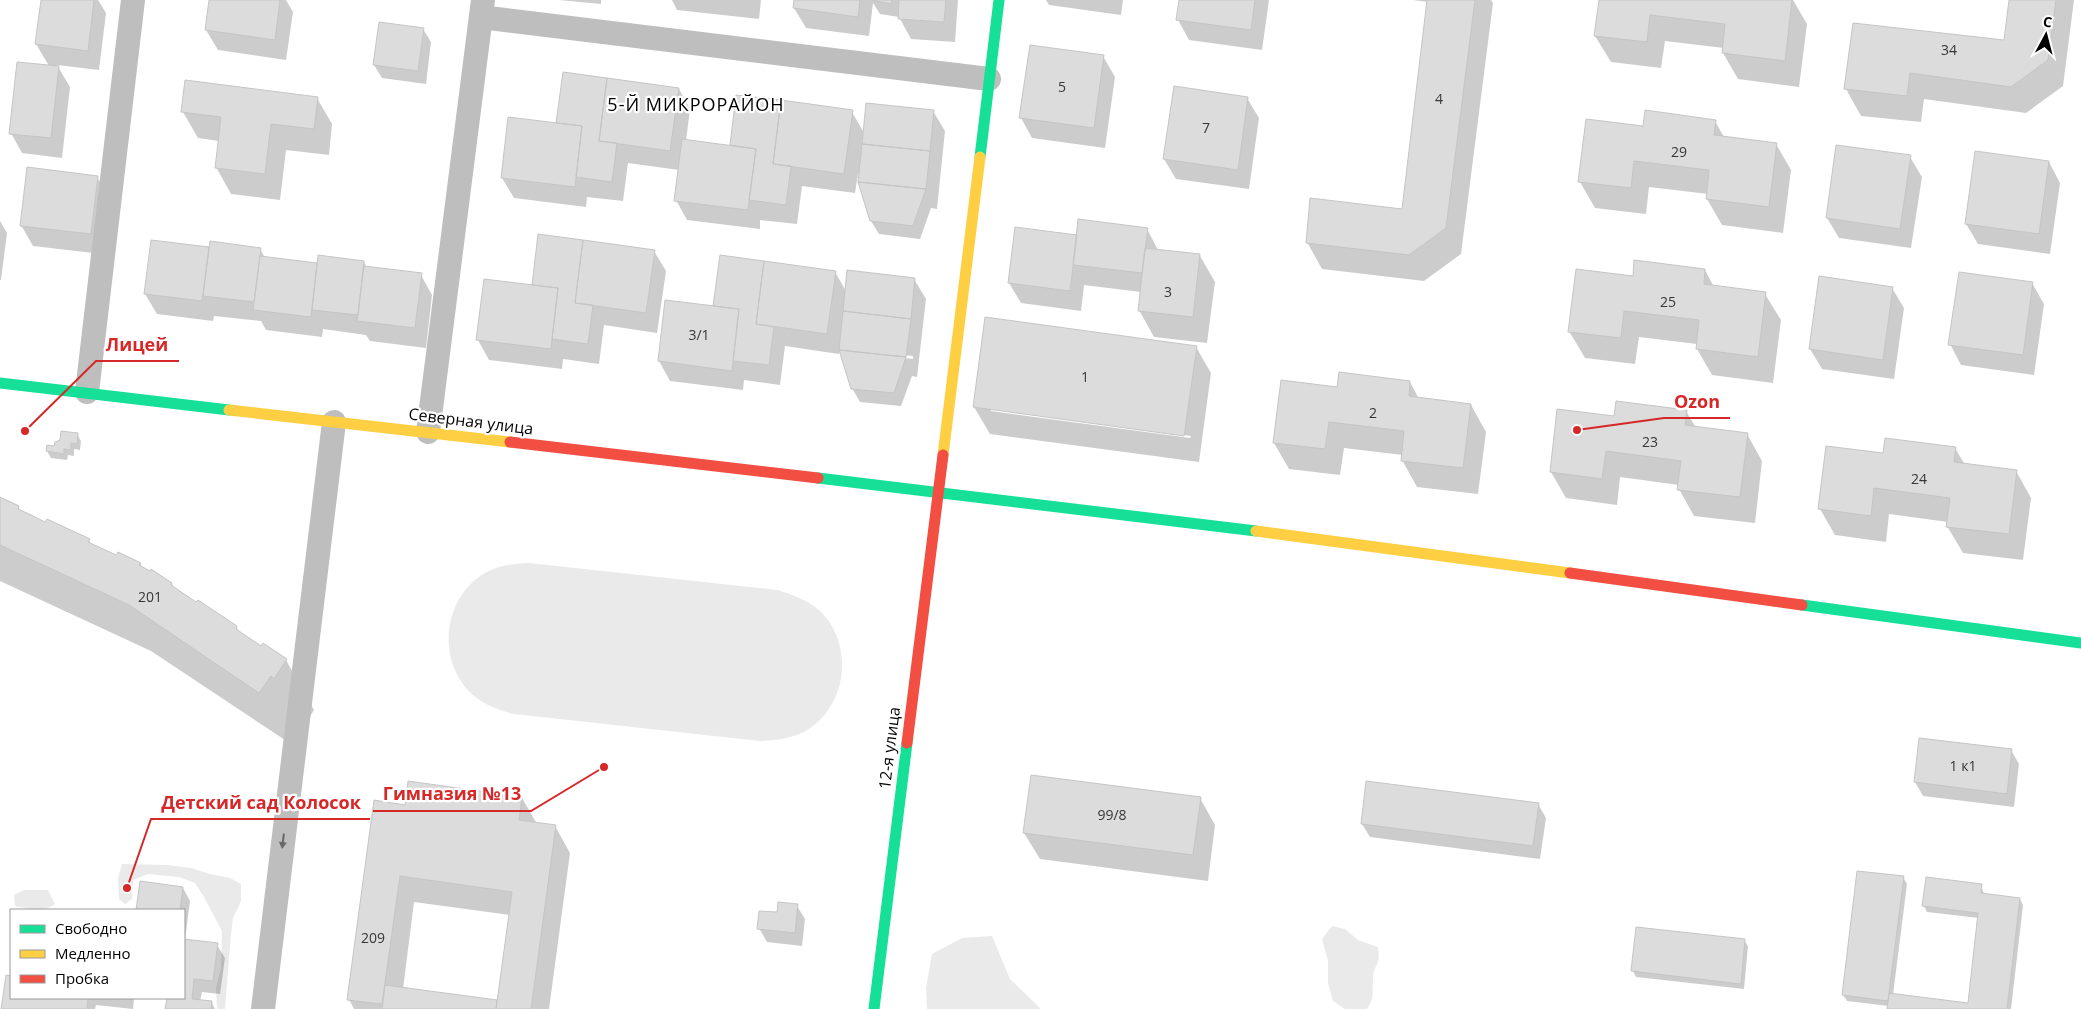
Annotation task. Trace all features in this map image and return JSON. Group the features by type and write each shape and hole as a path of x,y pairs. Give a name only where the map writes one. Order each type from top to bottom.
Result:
{"street":[{"path":"87,392 132,0"},
{"name":"12-я улица","path":"874,1009 999,0"},
{"path":"428,432 482,8 989,79"},
{"name":"Северная улица","path":"0,382 937,492 1384,547 2081,643"},
{"path":"262,1009 334,422"}],"shaded area":[{"path":"529,563 778,590 794,596 810,603 819,610 830,624 838,640 842,657 838,692 830,707 819,721 804,732 788,738 760,741 514,714 492,707 473,695 461,682 453,666 449,649 449,631 453,614 460,598 471,584 485,573 512,564"},
{"path":"122,864 166,865 191,868 230,878 241,884 241,901 233,918 225,1009 217,1009 216,988 221,968 222,931 195,883 179,877 148,874 133,880 132,899 125,904 119,899 118,878"},
{"path":"24,890 48,890 55,904 46,909 15,906 14,895"},
{"path":"1332,926 1345,929 1358,940 1378,947 1379,958 1374,973 1372,998 1367,1009 1345,1009 1333,1001 1328,983 1328,961 1322,939"},
{"path":"992,936 1010,979 1041,1009 927,1009 926,988 932,954 962,938"}],"building":[{"path":"41,0 94,0 88,51 35,44"},
{"path":"209,0 280,0 275,40 205,30"},
{"path":"794,0 860,0 858,17 793,8"},
{"path":"871,0 892,0 891,4"},
{"path":"899,0 946,0 944,22 898,19"},
{"path":"1179,0 1255,0 1251,30 1176,20"},
{"path":"1427,0 1475,0 1446,228 1409,255 1306,243 1310,198 1402,209"},
{"path":"1599,0 1792,0 1785,61 1722,53 1725,24 1650,15 1647,42 1594,36"},
{"path":"2009,0 2056,0 2048,60 2011,87 1910,73 1907,96 1844,89 1853,23 2004,40"},
{"path":"379,22 424,28 418,71 373,65"},
{"path":"1030,45 1104,55 1094,128 1019,118"},
{"path":"17,62 59,66 51,138 9,134"},
{"path":"563,72 607,78 599,141 617,143 612,182 576,177 582,126 556,123"},
{"path":"607,78 679,88 670,151 599,141"},
{"path":"185,80 318,97 314,129 271,124 265,174 215,168 221,117 181,112"},
{"path":"1174,86 1248,97 1238,170 1163,159"},
{"path":"736,95 781,100 773,164 791,166 786,205 749,200 756,149 730,145"},
{"path":"781,100 853,110 844,174 773,164"},
{"path":"866,103 934,110 930,151 862,144"},
{"path":"1645,110 1716,120 1714,135 1777,143 1769,207 1706,199 1709,170 1634,161 1631,188 1578,182 1586,119 1643,126"},
{"path":"508,117 582,126 575,187 501,178"},
{"path":"682,139 756,149 748,210 674,201"},
{"path":"862,144 930,151 926,189 858,182"},
{"path":"1836,145 1911,155 1900,229 1826,218"},
{"path":"1975,151 2049,161 2039,234 1965,224"},
{"path":"27,167 98,176 91,234 20,226"},
{"path":"858,182 926,189 913,226 870,221"},
{"path":"1078,219 1148,228 1142,273 1073,265"},
{"path":"1015,227 1077,235 1070,291 1008,283"},
{"path":"538,234 583,240 575,303 593,305 588,344 552,339 558,288 532,285"},
{"path":"151,240 209,247 202,301 144,294"},
{"path":"583,240 655,250 646,313 575,303"},
{"path":"210,241 261,248 254,302 203,296"},
{"path":"1145,248 1200,254 1193,317 1138,311"},
{"path":"318,255 364,261 358,315 312,310"},
{"path":"720,255 764,261 756,324 774,327 769,365 733,361 739,309 713,306"},
{"path":"260,256 317,263 311,317 253,310"},
{"path":"1634,260 1705,269 1704,284 1766,292 1758,357 1696,349 1699,320 1624,311 1621,338 1568,332 1576,269 1633,276"},
{"path":"764,261 836,271 827,334 756,324"},
{"path":"364,266 422,273 415,328 357,321"},
{"path":"847,270 915,278 911,319 843,311"},
{"path":"1959,272 2033,282 2023,355 1948,345"},
{"path":"1819,276 1893,287 1883,360 1809,349"},
{"path":"484,279 558,288 551,349 476,340"},
{"path":"665,300 739,309 732,371 658,361"},
{"path":"843,311 911,319 906,357 839,350"},
{"path":"985,317 1197,346 1184,436 973,407"},
{"path":"839,350 906,357 894,393 851,389"},
{"path":"1339,372 1410,381 1409,396 1471,404 1463,468 1401,461 1404,431 1329,422 1325,449 1273,443 1281,380 1337,387"},
{"path":"1616,401 1687,410 1685,425 1748,433 1740,497 1677,490 1681,461 1606,451 1602,479 1550,472 1557,409 1614,416"},
{"path":"61,431 78,433 77,444 71,443 71,450 64,449 64,454 46,451 47,445 54,446 55,442 60,440"},
{"path":"1885,438 1956,447 1954,462 2017,470 2009,534 1946,527 1950,498 1874,488 1871,516 1818,509 1826,446 1883,453"},
{"path":"0,497 19,506 18,509 45,522 47,519 90,539 88,542 116,555 118,552 141,563 139,565 150,571 151,569 196,602 198,600 237,626 236,629 261,646 263,643 287,659 274,679 271,676 259,693 129,605 0,545"},
{"path":"1919,738 2012,749 2007,794 1914,782"},
{"path":"1031,775 1201,797 1193,855 1023,833"},
{"path":"408,781 522,797 519,820 556,825 531,1009 496,1009 512,892 400,876 382,1004 347,1000 374,800 405,805"},
{"path":"1366,781 1539,803 1533,846 1361,824"},
{"path":"1857,871 1904,876 1888,1001 1842,995"},
{"path":"1926,877 1982,884 1981,893 2020,898 2007,1009 1887,1009 1889,993 1968,1003 1978,913 1922,906"},
{"path":"140,881 183,887 180,909 136,909"},
{"path":"778,902 798,904 795,933 757,929 759,911 777,912"},
{"path":"1636,927 1745,939 1741,984 1631,971"},
{"path":"185,939 218,943 213,981 194,979 192,999 212,1001 211,1009 165,1009 167,999 185,999"},
{"path":"6,975 10,976 10,999 88,999 87,1009 1,1009"},
{"path":"385,985 497,1000 496,1009 382,1009"}],"traffic: fast":[{"path":"980,157 999,0"},
{"path":"0,383 229,410"},
{"path":"818,478 1256,531"},
{"path":"1802,605 2081,643"},
{"path":"874,1009 907,743"}],"traffic: slow":[{"path":"943,455 980,157"},
{"path":"229,410 510,442"},
{"path":"1256,531 1570,573"}],"traffic: jam":[{"path":"510,442 818,478"},
{"path":"907,743 943,455"},
{"path":"1570,573 1802,605"}],"place":[{"name":"Ozon","path":"1577,430"},
{"name":"Лицей","path":"25,431"},
{"name":"Гимназия №13","path":"604,767"},
{"name":"Детский сад Колосок","path":"127,888"}],"district":[{"name":"5-Й МИКРОРАЙОН","path":"696,105"}]}
